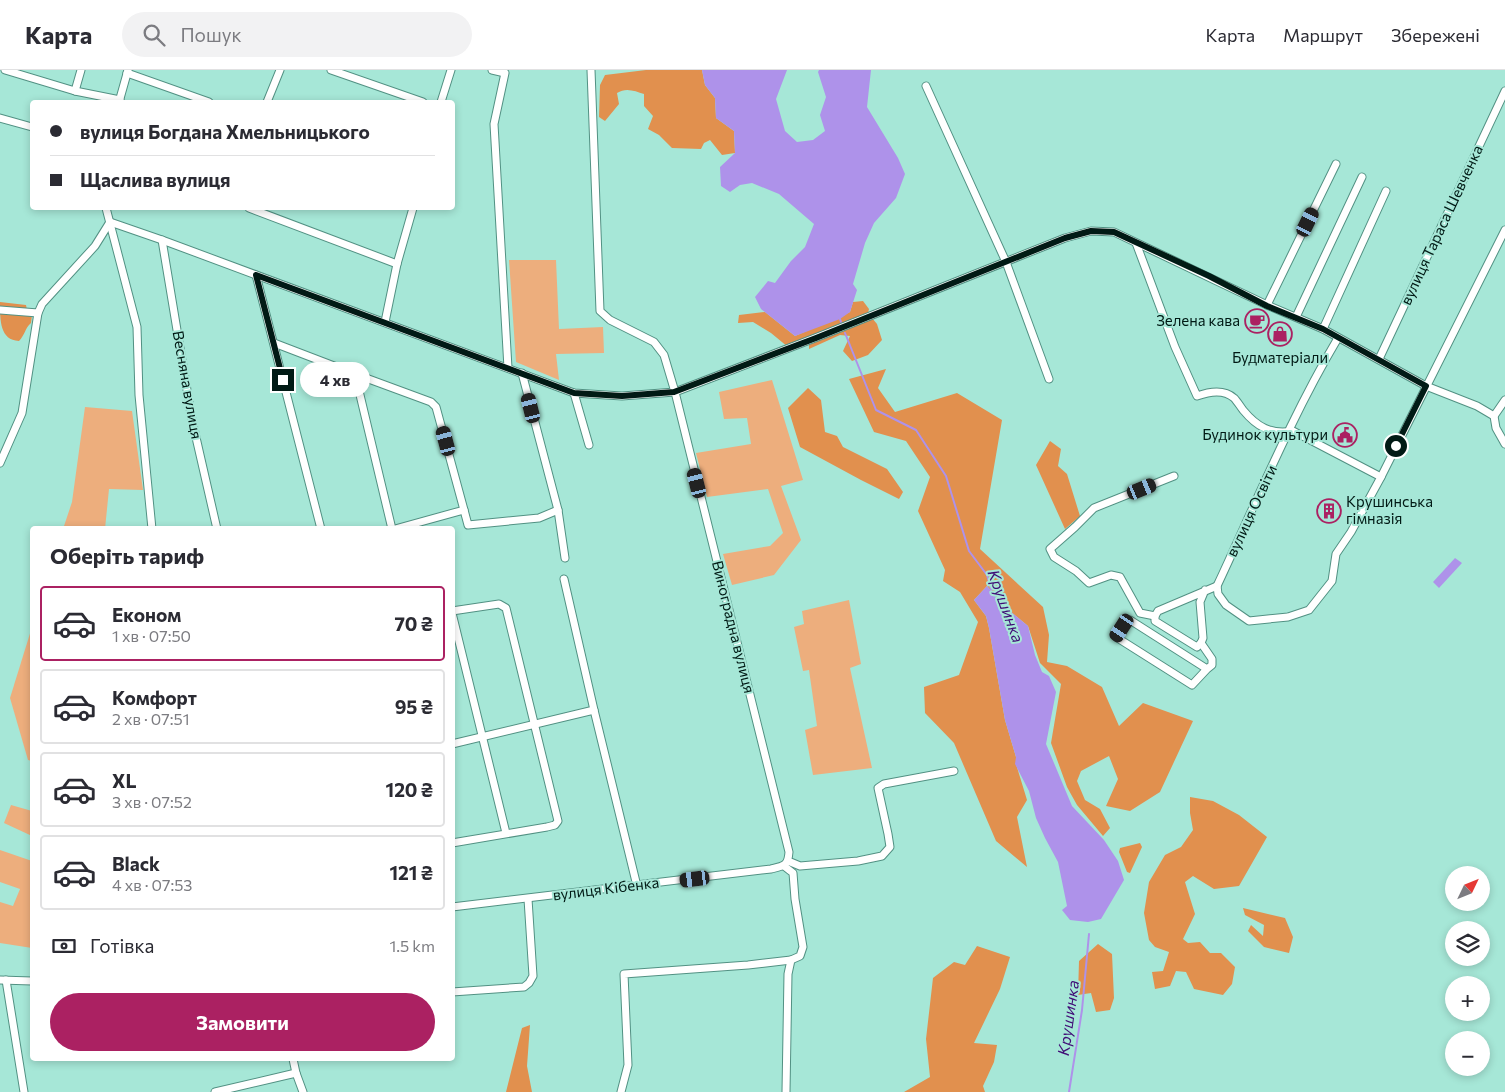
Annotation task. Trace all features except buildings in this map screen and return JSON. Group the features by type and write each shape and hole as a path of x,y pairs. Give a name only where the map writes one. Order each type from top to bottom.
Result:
{"street":[{"path":"5,70 112,100"},
{"path":"75,90 81,70"},
{"path":"269,100 280,70"},
{"path":"331,70 417,100"},
{"path":"442,100 451,70"},
{"path":"492,70 505,73 494,124 508,368"},
{"name":"Виноградна вулиця","path":"591,70 600,311 610,320 654,342 664,354 788,852 786,863 792,873 803,947 800,956 790,960"},
{"path":"120,100 127,71 204,100"},
{"path":"926,86 1006,262 1049,379"},
{"name":"вулиця Тараса Шевченка","path":"1378,359 1505,91"},
{"path":"0,118 30,126"},
{"path":"1267,306 1336,164"},
{"path":"1296,316 1362,176"},
{"path":"1323,329 1386,191"},
{"path":"107,210 137,327 140,395 152,526"},
{"path":"254,210 397,264"},
{"path":"384,322 397,264 412,210"},
{"path":"110,222 574,393 622,396 674,392 816,338 1065,238 1091,231 1114,232 1267,306 1296,316 1323,329 1426,386 1477,406 1494,416"},
{"path":"0,463 22,413 38,312 42,304 95,246 110,222"},
{"path":"1205,590 1200,602 1203,638 1201,643 1196,646 1155,621 1158,611 1205,590 1217,586 1218,594 1226,606 1249,621 1288,618 1309,610 1332,581 1336,554 1351,532 1381,477 1505,230"},
{"name":"Весняна вулиця","path":"162,240 192,420 216,526"},
{"path":"1136,243 1175,347 1197,396 1207,392 1216,392 1233,397 1260,427 1280,434 1293,431 1381,477"},
{"path":"256,275 320,526"},
{"path":"0,310 38,312"},
{"name":"вулиця Освіти","path":"1217,586 1289,432 1338,338"},
{"path":"274,343 431,402 436,407 468,525 539,518 558,510"},
{"path":"355,374 393,526"},
{"path":"522,374 558,510 565,558"},
{"path":"574,393 589,445"},
{"path":"1505,400 1494,416 1496,428 1505,444"},
{"path":"1140,613 1120,577 1111,575 1089,583 1076,571 1054,557 1050,548 1094,508 1174,476"},
{"path":"405,526 464,510"},
{"path":"564,579 594,710 638,886"},
{"path":"455,611 499,604 506,608 558,821 555,825 547,827 455,842"},
{"path":"1155,616 1140,613 1130,620 1116,637 1192,685 1212,665 1212,659 1201,643"},
{"path":"1130,620 1207,669"},
{"path":"455,624 506,833"},
{"path":"455,743 594,710"},
{"path":"786,863 800,866 858,861 882,856 890,847 878,788 884,784 954,771"},
{"name":"вулиця Кібенка","path":"455,907 772,869 786,863"},
{"path":"455,992 524,987 529,983 533,976 528,899"},
{"path":"621,1092 628,1065 624,974 790,960 788,974 786,1092"},
{"path":"24,1092 3,980 30,981"},
{"path":"293,1061 303,1092"},
{"path":"215,1092 296,1073"}],"shaded area":[{"path":"646,70 702,70 705,85 715,98 716,118 734,131 735,153 722,155 710,140 704,143 701,149 672,148 659,135 648,129 653,116 644,106 644,94 634,91 624,90 617,93 619,104 605,121 599,117 600,85 605,75"},
{"path":"702,70 787,70 776,99 785,131 797,142 813,140 825,131 820,115 826,97 819,70 871,70 867,107 898,158 905,174 896,198 874,223 865,243 853,284 857,290 850,312 840,319 795,336 761,309 755,297 768,281 775,283 791,261 805,247 814,224 779,194 752,183 740,185 730,192 721,186 720,167 735,153 734,131 716,118 715,98 705,85"},
{"path":"509,260 556,260 559,329 603,327 604,353 556,354 559,380 516,362"},
{"path":"863,301 869,309 868,313 788,347 771,333 753,322 738,323 739,315 765,312 795,336 850,312 853,302"},
{"path":"0,302 26,305 27,310 32,315 31,323 19,341 8,337 2,328"},
{"path":"872,318 877,324 882,340 868,355 852,361 843,351 850,336 840,335 809,349 809,345"},
{"path":"886,369 878,388 895,412 957,393 1002,420 980,549 1043,607 1049,635 1047,662 1067,666 1102,687 1119,726 1143,703 1193,721 1160,792 1130,811 1106,806 1118,779 1109,756 1081,771 1077,781 1085,800 1100,809 1110,828 1103,836 1077,805 1067,787 1051,743 1061,684 1040,663 1028,626 1004,606 987,586 974,600 986,616 1005,720 1027,800 1017,817 1027,867 996,841 954,743 925,713 924,687 959,675 978,622 960,592 943,581 945,570 918,511 930,477 906,441 874,432 849,379"},
{"path":"772,380 803,480 781,486 801,540 774,575 732,585 723,554 770,546 783,533 768,489 707,497 696,453 751,444 747,418 724,419 719,392"},
{"path":"808,388 821,400 825,432 837,436 843,447 887,469 903,492 899,499 800,447 788,408"},
{"path":"85,407 132,411 143,490 109,489 105,526 64,526 72,502"},
{"path":"1050,441 1061,449 1058,466 1067,474 1080,516 1065,529 1036,465"},
{"path":"1455,558 1462,563 1439,588 1433,582"},
{"path":"987,586 1004,606 1028,626 1035,655 1042,672 1049,676 1056,692 1046,744 1072,806 1104,840 1118,861 1124,880 1101,919 1088,922 1070,920 1062,910 1067,906 1058,862 1036,818 1029,791 1015,764 1016,757 1005,720 986,616 974,600"},
{"path":"849,600 861,664 850,668 872,768 813,775 805,730 817,726 809,670 803,671 794,627 804,624 802,611"},
{"path":"30,633 30,760 28,760 10,698"},
{"path":"1190,797 1213,801 1239,815 1267,837 1239,886 1214,889 1193,876 1185,882 1195,914 1183,939 1188,943 1200,942 1210,953 1221,953 1235,967 1232,984 1223,995 1194,989 1186,972 1176,971 1170,986 1155,989 1152,972 1163,971 1169,952 1155,947 1149,940 1144,913 1149,882 1165,855 1181,847 1193,830"},
{"path":"11,805 30,810 30,835 4,823"},
{"path":"1140,843 1142,847 1130,873 1127,872 1119,852 1120,848"},
{"path":"0,850 30,860 30,948 0,943 0,902 13,906 20,889 0,882"},
{"path":"1243,908 1285,918 1293,937 1289,953 1264,947 1248,931 1251,925 1263,936 1264,925 1245,915"},
{"path":"1098,944 1112,954 1114,998 1110,1010 1096,1012 1091,993 1078,995 1079,961"},
{"path":"977,946 1010,957 1000,989 974,1043 997,1045 994,1062 983,1086 985,1092 904,1092 930,1077 926,1039 933,978 954,962 965,965"},
{"path":"530,1025 527,1066 532,1092 506,1092 522,1028"}],"waterway":[{"name":"Крушинка","path":"845,333 876,410 916,430 946,476 969,551 987,575 992,593"},
{"name":"Крушинка","path":"1069,1092 1082,1010 1089,934"}],"place":[{"name":"Зелена кава","path":"1257,321"},
{"name":"Будматеріали","path":"1280,334"},
{"name":"Будинок культури","path":"1345,435"},
{"name":"Крушинська гімназія","path":"1329,511"}],"route":[{"path":"283,380 256,275 574,393 622,396 674,392 816,338 1065,238 1091,231 1114,232 1209,276 1267,306 1296,316 1323,329 1426,386 1396,446"}]}
